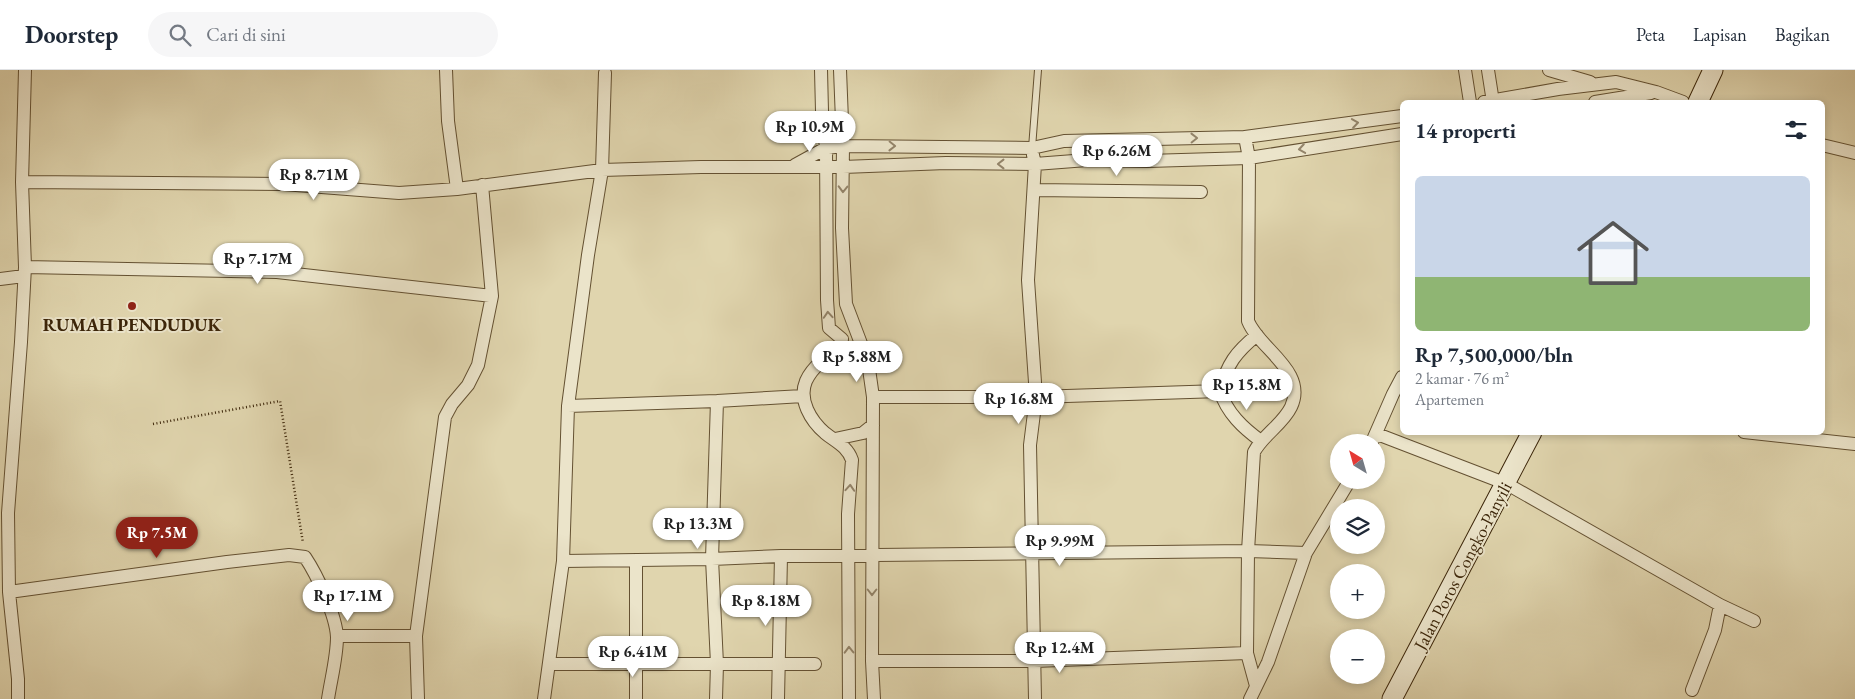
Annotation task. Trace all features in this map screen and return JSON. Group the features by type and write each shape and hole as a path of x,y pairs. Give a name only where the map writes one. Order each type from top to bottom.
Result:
{"main road":[{"path":"1699,100 1713,70"},
{"name":"Jalan Poros Congko-Panyili","path":"1392,699 1507,484 1531,435"}],"street":[{"path":"18,699 18,679 9,592 8,513 21,342 24,272 22,182 25,70"},
{"path":"446,70 448,121 456,189"},
{"path":"821,70 822,111 826,148 828,319 829,328 842,338 840,351"},
{"path":"840,70 843,146 842,228 846,304 868,362 873,397 872,661 874,699"},
{"path":"1465,70 1470,100"},
{"path":"1488,70 1490,100"},
{"path":"1550,70 1593,83"},
{"path":"544,699 563,561 568,406 588,255 602,170 605,73"},
{"path":"1501,100 1593,83 1616,82 1656,92 1678,100"},
{"path":"1607,100 1656,92"},
{"path":"793,166 826,148 843,146 1032,148 1064,141 1245,137 1400,116"},
{"path":"22,182 283,184 399,193 456,189 602,170 1035,164 1087,160 1148,162 1249,158 1400,134"},
{"path":"1245,137 1249,158 1247,313 1251,328 1285,367 1294,388 1294,398 1290,408 1261,441 1254,452 1248,552 1247,653 1256,686"},
{"path":"1825,146 1855,153"},
{"path":"1032,148 1035,164 1028,280 1036,397 1030,445 1035,699"},
{"path":"418,699 416,636 445,417 452,404 468,385 478,365 492,296 482,185"},
{"path":"1034,190 1201,192"},
{"path":"0,279 24,272 277,272 492,296"},
{"path":"1257,335 1238,351 1228,369 1220,391 1228,410 1248,431 1261,441"},
{"path":"849,699 848,514 852,460 849,453 835,439 825,433 812,418 803,396 805,384 815,367 827,357 840,351 868,362"},
{"path":"1376,434 1400,381"},
{"path":"873,397 1036,397 1220,391"},
{"path":"568,406 803,396"},
{"path":"716,699 717,664 712,559 717,401"},
{"path":"835,439 863,433 873,425"},
{"path":"1772,435 1855,444"},
{"path":"0,439 14,438"},
{"path":"1385,442 1507,484 1720,605 1754,621"},
{"path":"1250,699 1268,662 1306,553 1345,489"},
{"path":"563,561 1032,553 1306,553"},
{"path":"9,592 227,562 289,555 305,557 315,572 337,636 328,699"},
{"path":"778,699 781,556"},
{"path":"636,560 636,699"},
{"path":"1692,690 1715,630 1720,605"},
{"path":"337,636 416,636"},
{"path":"872,661 1034,661 1247,653"},
{"path":"549,664 815,664"}],"lane":[{"path":"1032,148 1038,70"}],"path":[{"path":"153,424 280,401 305,557"}],"place":[{"name":"RUMAH PENDUDUK","path":"132,306"}]}
